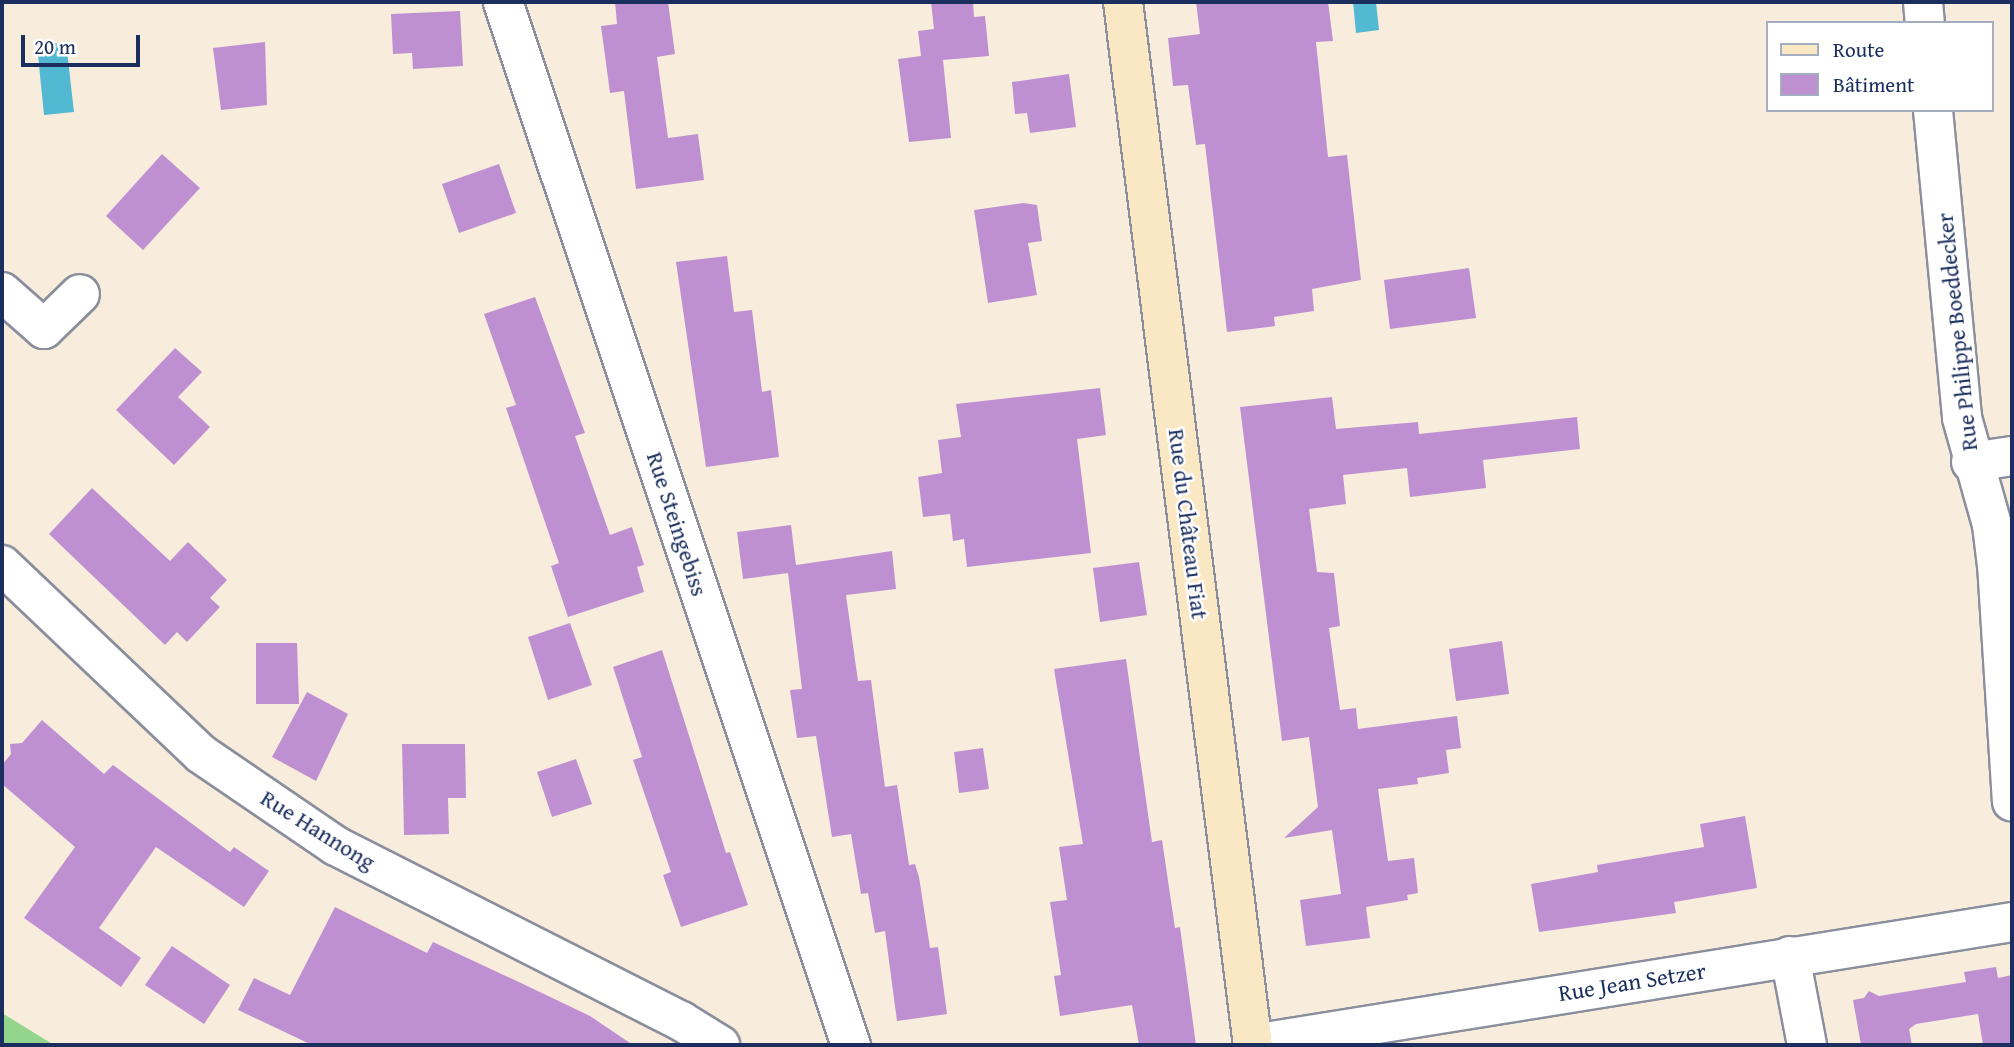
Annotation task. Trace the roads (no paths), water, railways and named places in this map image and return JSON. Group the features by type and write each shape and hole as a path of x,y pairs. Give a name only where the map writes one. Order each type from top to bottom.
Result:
{"street":[{"name":"Rue Steingebiss","path":"503,2 852,1045"},
{"name":"Rue du Château Fiat","path":"1124,2 1253,1045"},
{"path":"1923,2 1925,21"},
{"name":"Rue Philippe Boeddecker","path":"1933,112 1962,418 1971,463 1992,525 1997,564 2012,802"},
{"path":"2,292 44,330 80,294"},
{"path":"1971,463 2012,456"},
{"name":"Rue Hannong","path":"2,565 201,754 336,846 681,1021 720,1045"},
{"name":"Rue Jean Setzer","path":"1253,1045 2012,922"},
{"path":"1790,956 1808,1045"}],"water":[{"path":"1353,2 1376,2 1379,30 1356,33"},
{"path":"66,42 74,112 44,115 37,45"}]}
